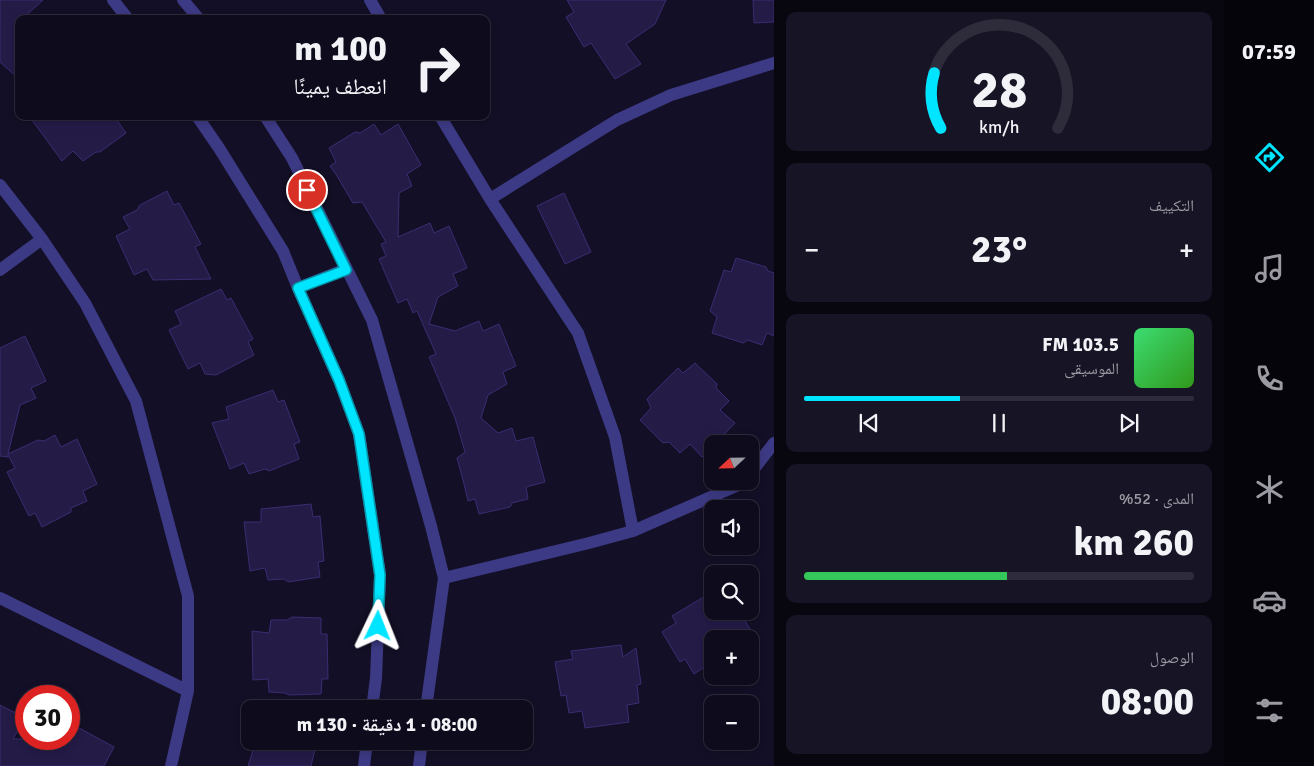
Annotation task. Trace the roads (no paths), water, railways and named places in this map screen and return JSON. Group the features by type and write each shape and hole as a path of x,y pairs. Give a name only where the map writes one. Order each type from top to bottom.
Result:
{"street":[{"path":"113,0 125,15"},
{"path":"183,0 196,15"},
{"path":"370,0 379,15"},
{"path":"490,199 617,120 671,95 774,63"},
{"path":"200,120 283,251 339,380 359,434 380,575 376,678 373,700"},
{"path":"268,120 292,158 372,320 431,526 444,578 427,700"},
{"path":"442,120 490,199 578,333 615,436 633,531"},
{"path":"0,186 42,239 85,303 136,401 188,596 188,691 171,766"},
{"path":"0,270 42,239"},
{"path":"298,288 346,270"},
{"path":"759,462 774,442"},
{"path":"444,578 633,531 727,490"},
{"path":"0,598 188,691"},
{"path":"364,766 366,750"},
{"path":"419,766 421,750"}]}
